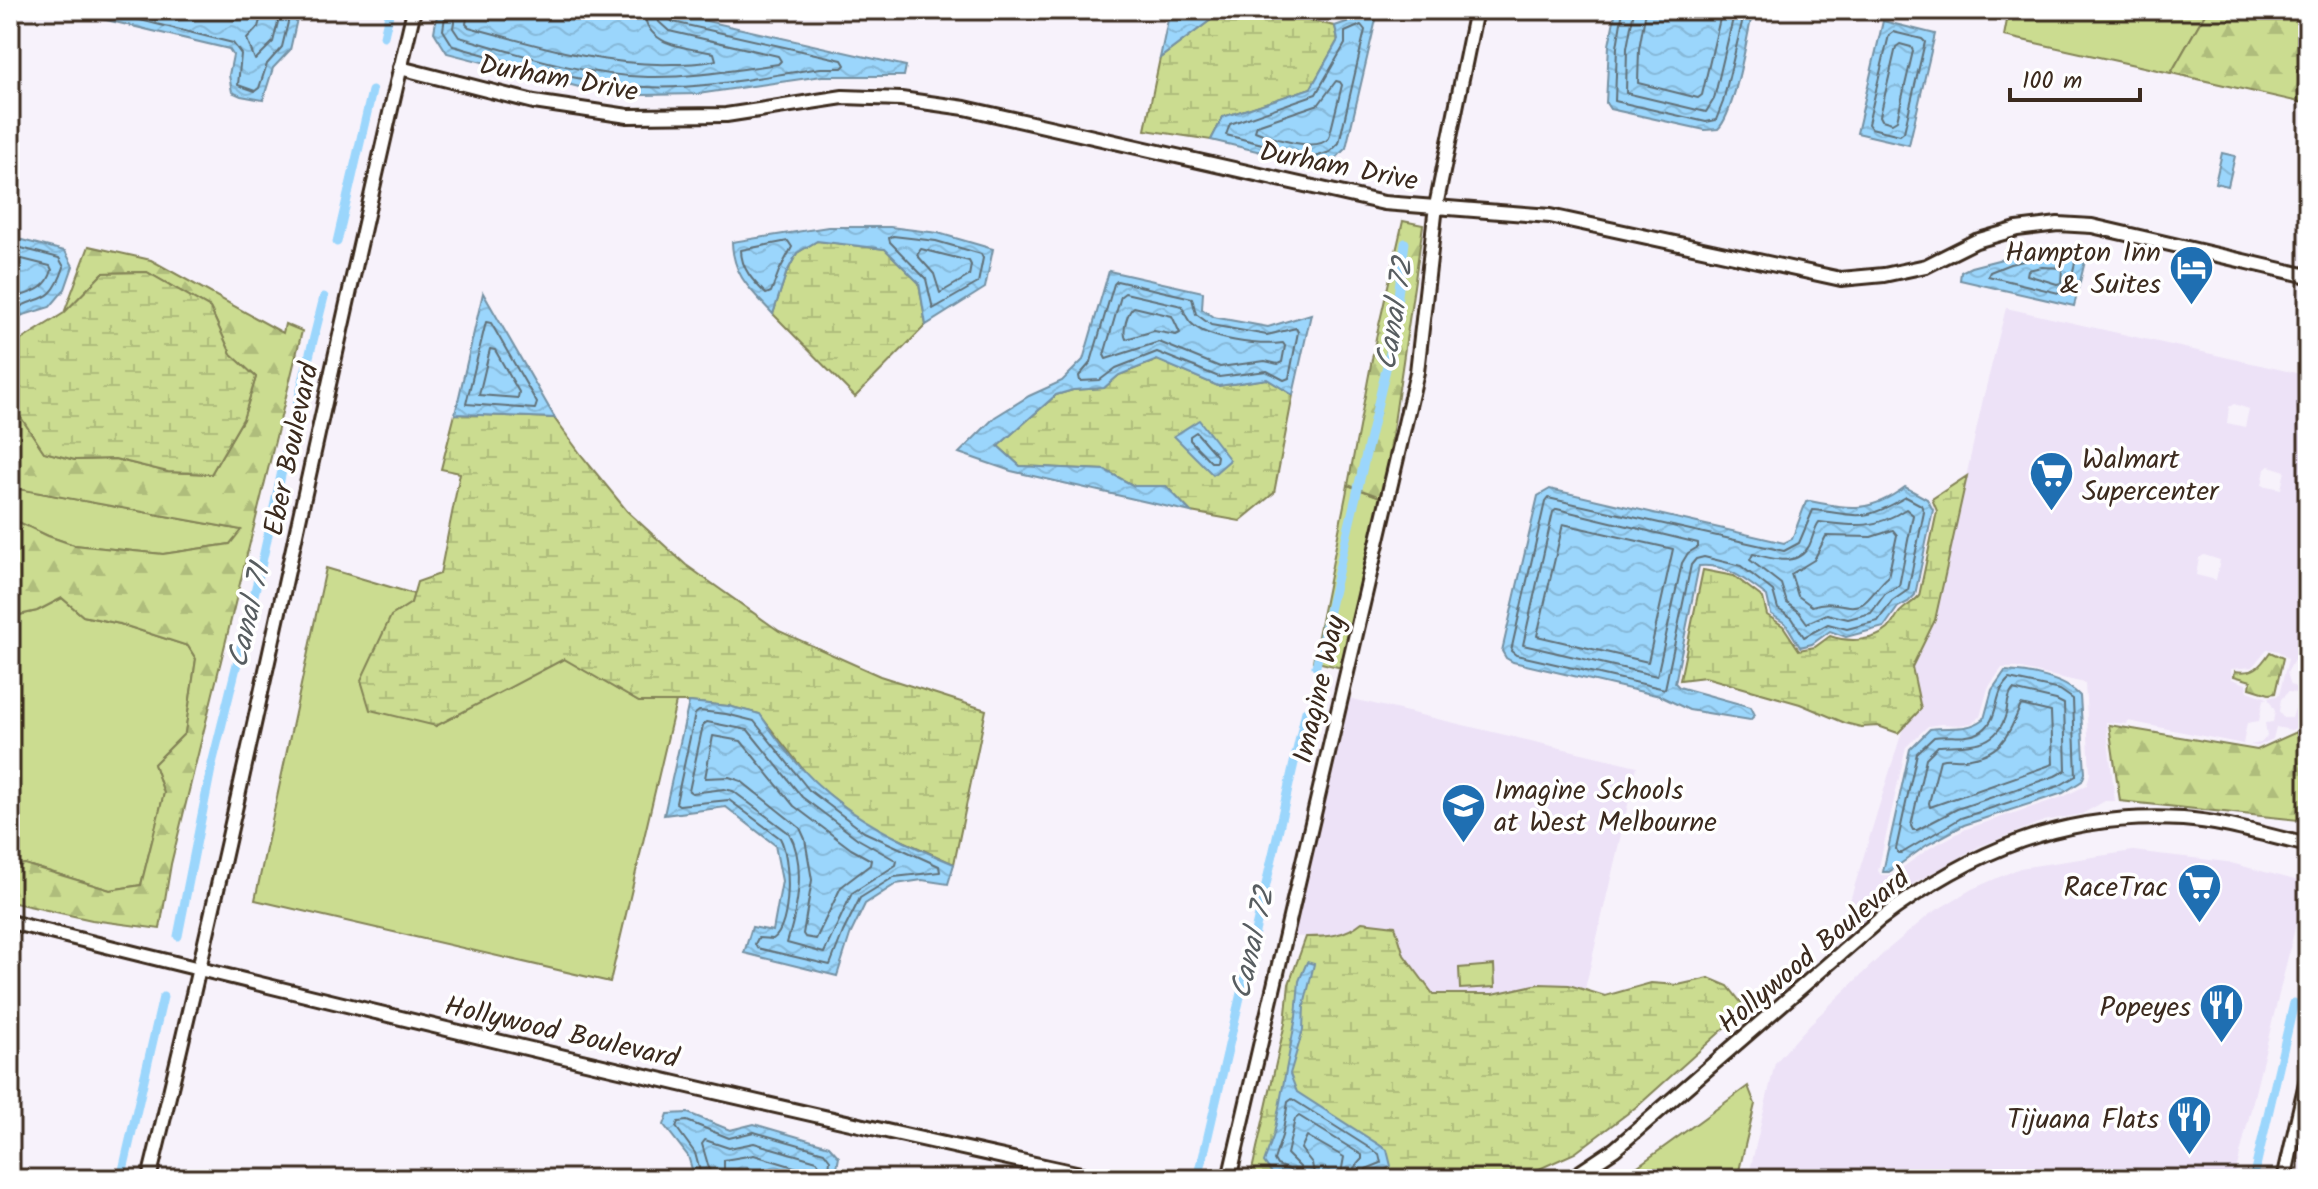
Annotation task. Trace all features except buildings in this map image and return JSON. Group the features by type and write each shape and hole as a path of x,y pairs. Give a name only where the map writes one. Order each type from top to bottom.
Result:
{"street":[{"name":"Eber Boulevard","path":"149,1179 200,970 352,274 414,10"},
{"name":"Imagine Way","path":"1229,1179 1417,372 1436,206 1476,10"},
{"name":"Durham Drive","path":"400,68 534,102 628,116 726,115 843,97 927,102 1384,203 1550,216 1841,279 1884,275 1926,266 1994,234 2058,224 2092,226 2308,276"},
{"name":"Hollywood Boulevard","path":"1570,1179 1615,1149 1879,920 1920,889 2001,847 2025,838 2108,819 2184,819 2308,845"},
{"name":"Hollywood Boulevard","path":"10,922 867,1128 1104,1179"},
{"path":"2284,1179 2308,1074"}],"shaded area":[{"path":"2006,308 2305,375 2308,367 2308,663 2294,660 2287,673 2291,685 2308,689 2308,729 2276,727 2273,739 2258,746 2250,745 2261,743 2267,736 2265,723 2273,722 2275,711 2268,698 2279,695 2288,659 2278,651 2267,649 2252,667 2231,669 2232,679 2246,684 2248,691 2267,698 2263,700 2259,721 2247,723 2243,744 2128,721 2127,724 2106,722 2115,801 2105,801 2082,814 2044,821 1978,847 1914,883 1860,929 1849,904 1903,728 1921,709 1911,667 1935,620","holes":["2234,404 2249,409 2245,427 2227,423 2229,407","2270,466 2285,471 2281,489 2262,485 2265,469","2204,555 2220,560 2216,580 2196,575 2199,558","2002,668 2016,668 2085,683 2090,773 2087,785 2065,796 1966,829 1930,848 1892,875 1881,875 1878,871 1906,747 1928,726 1972,723 1980,717 1988,688","2288,692 2297,693 2299,696 2292,718 2284,718 2279,711 2281,699"]},
{"name":"Imagine Schools at West Melbourne","path":"1340,696 1637,766 1585,989 1569,985 1494,994 1433,994 1404,955 1394,926 1352,931 1329,938 1286,936"},
{"path":"2133,851 2227,862 2306,883 2234,1179 1748,1179 1775,1063 1810,1024 1886,951 1930,914 1972,889 2020,868"}],"green space":[{"path":"1224,10 1282,10 1288,16 1335,26 1338,40 1311,88 1223,117 1211,140 1145,130 1160,58"},
{"path":"2009,10 2207,10 2171,73 2004,36"},
{"path":"2207,10 2308,10 2308,104 2171,73"},
{"path":"1403,221 1423,225 1383,498 1348,485 1376,338"},
{"path":"817,241 885,249 919,283 926,325 855,397 773,314 786,274 797,253"},
{"path":"89,246 151,260 283,333 285,324 302,331 171,864 160,929 92,920 10,902 10,868 24,864 110,890 141,885 164,793 154,764 185,733 196,659 188,646 120,624 83,616 62,598 37,611 10,617 10,518 74,545 163,554 230,544 241,530 13,488 16,474 10,456 10,401 44,452 75,460 115,459 168,472 211,474 243,419 256,377 231,354 210,308 147,272 103,273 64,313"},
{"path":"147,272 210,308 231,354 256,377 243,419 211,474 168,472 115,459 75,460 44,452 10,401 10,354 18,342 64,313 103,273"},
{"path":"1158,360 1218,386 1267,379 1293,395 1274,493 1240,521 1191,512 1166,486 1134,486 1105,470 1020,466 998,446 1056,395 1073,390 1104,388 1119,375"},
{"path":"455,414 554,418 627,511 686,565 779,631 880,676 986,710 954,864 868,825 814,783 759,714 728,706 689,702 639,702 564,659 436,726 370,710 361,680 391,616 411,603 417,582 440,574 460,473 441,469"},
{"path":"10,456 16,474 14,488 242,530 230,544 163,554 74,545 10,518"},
{"path":"1967,476 1935,620 1912,667 1921,709 1898,733 1878,726 1861,727 1845,723 1800,704 1705,677 1680,680 1703,570 1734,576 1763,598 1767,615 1783,626 1799,650 1815,647 1830,636 1860,640 1888,629 1899,613 1919,596 1937,511 1932,499"},
{"path":"1348,485 1383,498 1342,668 1313,661"},
{"path":"326,568 414,594 411,603 436,726 564,658 639,702 676,702 610,982 255,900"},
{"path":"62,598 83,616 120,624 188,646 196,659 185,733 154,764 164,793 141,885 110,890 25,864 10,868 10,617 37,611"},
{"path":"2270,652 2283,658 2275,693 2250,688 2251,681 2234,676 2235,671 2256,668"},
{"path":"2109,725 2257,750 2299,731 2308,733 2308,821 2120,801"},
{"path":"1362,922 1395,926 1404,955 1433,994 1493,994 1539,984 1569,985 1605,996 1651,983 1678,985 1709,978 1728,986 1746,1009 1640,1104 1575,1153 1517,1179 1250,1179 1285,1023 1289,984 1306,937 1336,935"},
{"path":"1494,965 1495,987 1460,989 1459,968"},
{"path":"1748,1086 1755,1104 1737,1179 1620,1179"}],"water":[{"path":"64,10 190,10 238,20 242,19 245,10 299,10 290,50 273,68 263,100 232,92 229,75 233,55 229,49"},
{"path":"438,10 658,10 906,66 904,76 822,76 698,94 644,95 583,88 447,53 434,32"},
{"path":"1170,10 1224,10 1160,58"},
{"path":"1616,10 1753,10 1735,91 1718,129 1705,130 1610,109 1606,103 1609,45"},
{"path":"1378,11 1346,148 1335,159 1315,165 1211,140 1223,117 1311,88 1338,40 1335,26"},
{"path":"1883,21 1935,34 1909,145 1857,133"},
{"path":"2222,153 2235,156 2228,186 2215,183"},
{"path":"828,227 890,227 938,233 993,249 985,288 926,325 919,283 885,249 817,241 797,253 786,274 773,314 740,273 732,242"},
{"path":"10,237 65,251 73,266 65,289 50,307 17,317 10,331"},
{"path":"2041,249 2076,249 2087,253 2074,306 1960,280 1961,272 1971,267"},
{"path":"1109,271 1203,292 1202,309 1213,317 1268,327 1311,314 1293,395 1267,379 1218,386 1157,360 1119,375 1104,388 1073,390 1056,395 998,446 1020,466 1105,470 1134,486 1166,486 1191,512 1011,471 959,453 995,417 1029,396 1062,381 1083,360"},
{"path":"483,293 555,418 455,414"},
{"path":"1199,420 1230,460 1213,475 1174,436"},
{"path":"1905,487 1927,499 1933,510 1915,595 1898,607 1884,627 1846,637 1830,631 1812,644 1800,647 1786,624 1771,614 1767,596 1727,570 1699,566 1675,683 1679,687 1751,707 1755,715 1750,720 1689,710 1660,696 1513,662 1502,651 1538,496 1550,489 1784,543 1792,539 1806,502 1860,507 1881,501"},
{"path":"2005,671 2055,680 2080,696 2085,773 2082,781 2063,793 1964,825 1927,845 1889,872 1883,872 1910,749 1930,729 1964,727 1984,719 1992,690"},
{"path":"689,702 728,706 760,714 800,767 844,806 894,837 954,864 948,884 922,880 896,884 865,904 850,935 837,976 744,953 752,927 773,931 782,881 775,845 726,807 664,815"},
{"path":"1307,962 1314,964 1304,1006 1303,1030 1290,1074 1297,1092 1387,1150 1391,1166 1365,1178 1333,1180 1272,1173 1264,1162 1274,1134 1296,1017 1299,981"},
{"path":"688,1113 730,1130 754,1124 829,1146 839,1157 835,1179 695,1179 688,1156 664,1125 668,1114"}],"waterway":[{"name":"Canal 71","path":"384,36 390,10"},
{"name":"Canal 71","path":"337,242 372,91"},
{"name":"Canal 72","path":"1316,666 1391,348 1405,243"},
{"name":"Canal 71","path":"178,936 212,764 324,297"},
{"name":"Canal 72","path":"1199,1175 1306,711"},
{"name":"Canal 71","path":"121,1179 163,997"},
{"path":"2253,1179 2294,1003"}],"place":[{"name":"Hampton Inn & Suites","path":"2192,306"},
{"name":"Walmart Supercenter","path":"2051,513"},
{"name":"Imagine Schools at West Melbourne","path":"1463,844"},
{"name":"RaceTrac","path":"2199,925"},
{"name":"Popeyes","path":"2222,1045"},
{"name":"Tijuana Flats","path":"2190,1157"}]}
